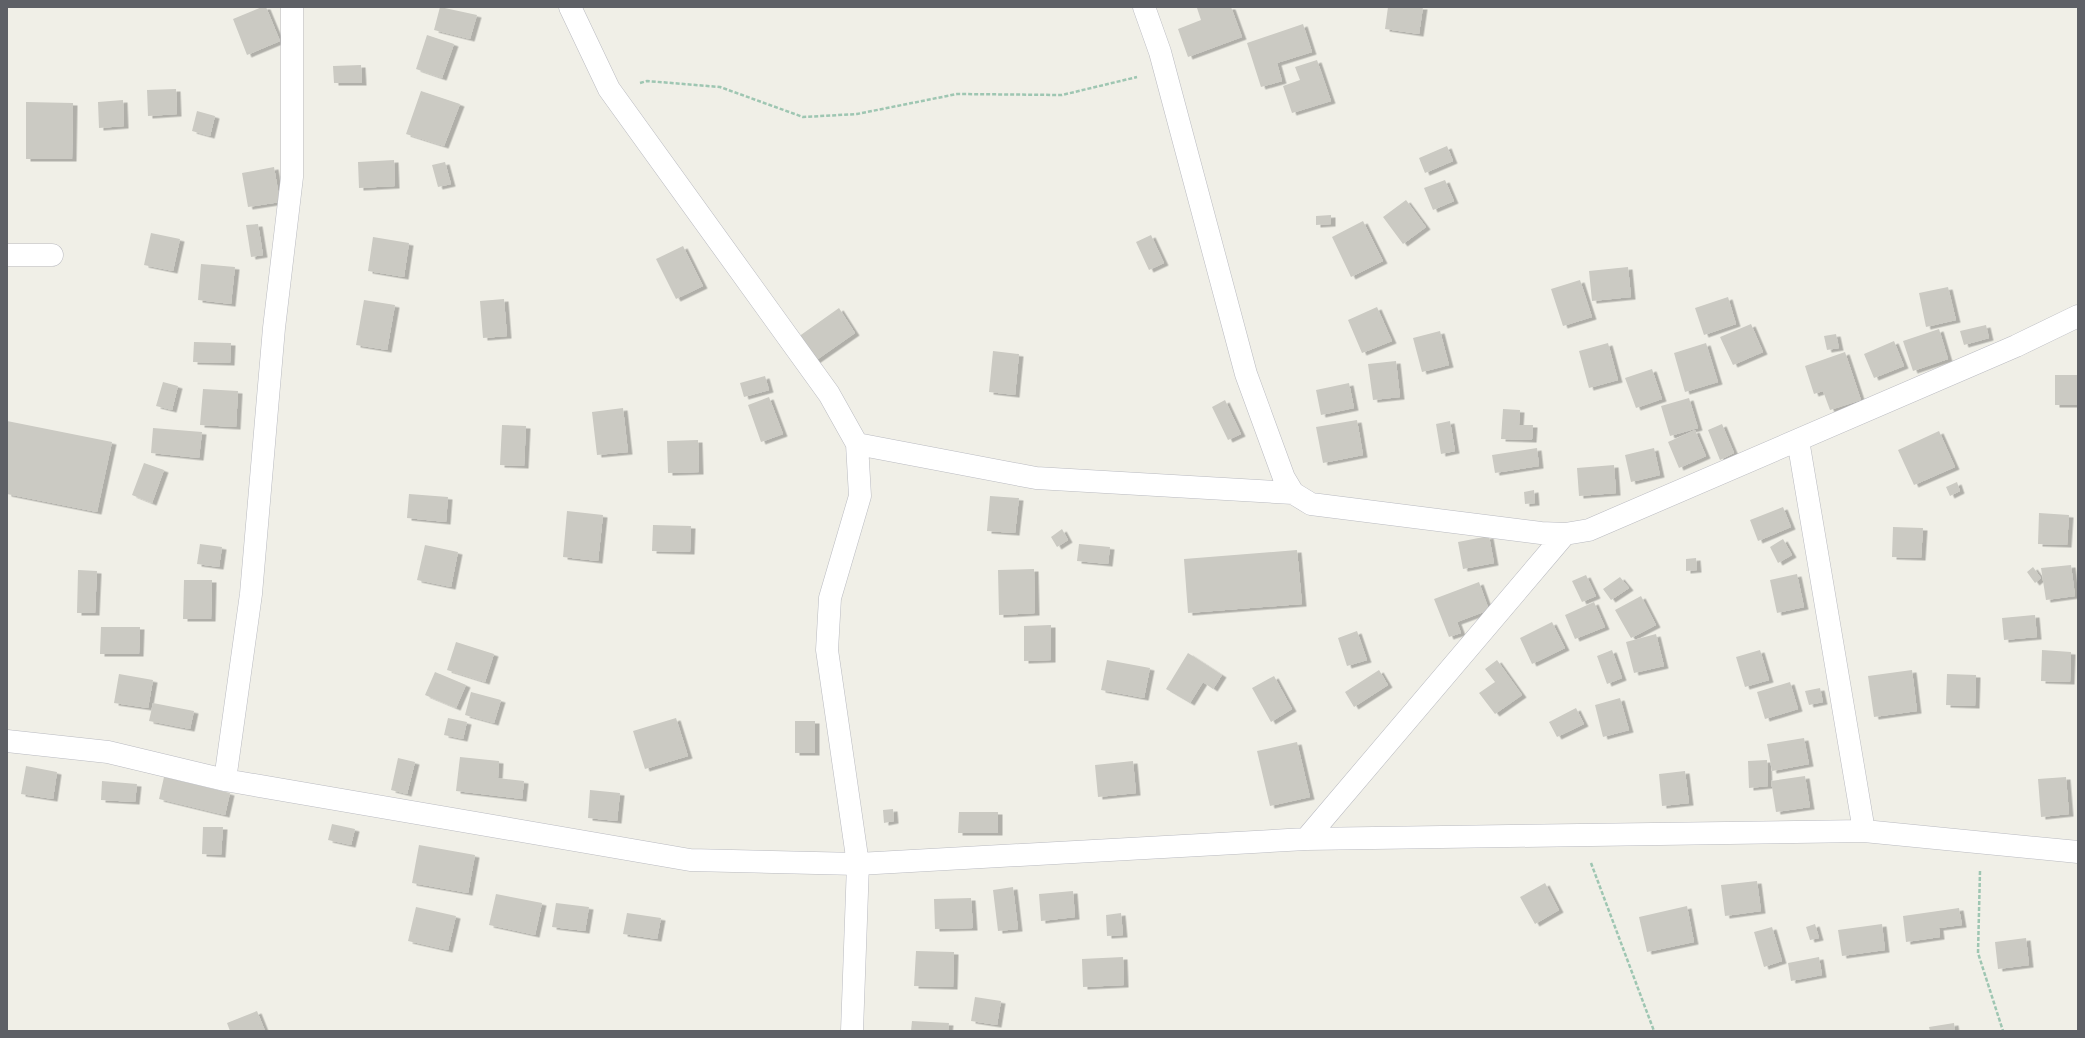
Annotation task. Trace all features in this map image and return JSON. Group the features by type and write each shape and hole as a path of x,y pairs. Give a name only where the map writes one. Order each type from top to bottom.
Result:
{"street":[{"path":"225,780 251,594 274,328 292,177 292,7"},
{"path":"570,7 608,89 829,394 857,444 860,496 830,598 827,650 858,864 852,1031"},
{"path":"1144,7 1165,71 1246,374 1284,478 1293,493 1311,504 1541,533 1565,534 1589,530 2016,346 2078,316"},
{"path":"7,255 52,255"},
{"path":"1798,440 1864,831"},
{"path":"857,444 1036,478 1293,493"},
{"path":"1306,839 1565,534"},
{"path":"7,741 108,752 225,780 690,860 858,864 1306,839 1864,831 2078,852"}],"path":[{"path":"608,89 647,81 720,87 804,117 857,114 957,94 1062,95 1165,71"},
{"path":"1580,835 1654,1031"},
{"path":"1980,842 1978,953 2004,1031"}],"building":[{"path":"262,7 266,7 280,41 247,55 233,19"},
{"path":"440,7 477,15 470,39 434,30"},
{"path":"1231,7 1242,37 1188,57 1178,29 1201,20 1197,8"},
{"path":"1388,7 1423,7 1419,34 1385,29"},
{"path":"1303,24 1312,52 1277,63 1282,81 1261,87 1247,43"},
{"path":"427,35 454,44 442,78 416,69"},
{"path":"1317,60 1331,101 1292,113 1283,86 1300,80 1295,67"},
{"path":"361,65 362,83 334,83 333,66"},
{"path":"176,89 177,114 148,116 147,90"},
{"path":"421,91 460,104 444,146 406,134"},
{"path":"123,100 124,126 99,128 98,102"},
{"path":"26,102 73,103 72,159 26,159"},
{"path":"197,111 215,116 210,136 192,131"},
{"path":"1447,146 1453,161 1425,173 1419,158"},
{"path":"394,160 395,186 359,188 358,162"},
{"path":"445,162 451,184 438,187 432,165"},
{"path":"274,167 280,202 248,207 242,173"},
{"path":"1445,180 1454,201 1433,210 1424,188"},
{"path":"1406,200 1426,227 1403,244 1383,217"},
{"path":"1331,215 1331,224 1316,225 1316,216"},
{"path":"1363,221 1383,261 1351,277 1332,237"},
{"path":"258,224 263,255 251,257 246,225"},
{"path":"151,233 180,239 173,271 144,265"},
{"path":"1151,235 1164,263 1149,270 1136,242"},
{"path":"373,237 409,243 404,277 368,271"},
{"path":"683,246 703,286 676,299 656,259"},
{"path":"201,264 235,267 231,304 198,300"},
{"path":"1628,267 1631,297 1592,301 1589,271"},
{"path":"1580,280 1592,317 1563,326 1551,289"},
{"path":"1948,287 1956,320 1926,327 1919,293"},
{"path":"1728,297 1736,324 1704,335 1695,308"},
{"path":"504,299 507,336 483,338 480,301"},
{"path":"364,300 395,305 387,350 356,345"},
{"path":"1377,307 1392,341 1362,353 1348,320"},
{"path":"839,308 855,333 815,361 798,337"},
{"path":"1751,324 1763,352 1733,365 1720,337"},
{"path":"1986,325 1989,338 1964,345 1960,331"},
{"path":"1939,329 1948,359 1913,371 1903,341"},
{"path":"1440,331 1449,365 1422,372 1413,338"},
{"path":"1836,334 1839,348 1827,350 1824,336"},
{"path":"1894,341 1904,366 1874,378 1864,354"},
{"path":"194,342 231,343 230,363 193,362"},
{"path":"1608,343 1618,380 1589,388 1579,351"},
{"path":"1706,343 1718,382 1685,392 1674,353"},
{"path":"993,351 1019,354 1015,395 989,392"},
{"path":"1845,352 1861,400 1830,410 1823,391 1814,394 1805,366"},
{"path":"1396,361 1400,397 1373,400 1368,364"},
{"path":"1652,369 1662,399 1636,408 1625,378"},
{"path":"2055,375 2078,375 2078,405 2055,405"},
{"path":"765,376 769,390 744,397 740,383"},
{"path":"163,382 178,386 172,410 156,406"},
{"path":"1349,383 1354,408 1321,415 1316,390"},
{"path":"203,389 238,391 236,427 200,425"},
{"path":"769,397 783,434 761,442 748,405"},
{"path":"1689,398 1698,428 1670,436 1661,406"},
{"path":"1225,400 1241,434 1228,440 1212,407"},
{"path":"623,408 628,452 597,455 592,412"},
{"path":"1503,409 1520,410 1519,425 1533,425 1532,440 1501,439"},
{"path":"1357,420 1363,455 1323,463 1316,427"},
{"path":"7,421 112,442 97,512 7,494"},
{"path":"1450,421 1455,451 1441,454 1436,424"},
{"path":"1722,424 1734,453 1720,460 1708,430"},
{"path":"502,425 526,426 524,466 500,465"},
{"path":"153,428 202,432 199,458 151,453"},
{"path":"1695,430 1706,456 1679,468 1668,442"},
{"path":"1939,431 1955,467 1914,485 1898,450"},
{"path":"698,440 699,472 668,473 667,441"},
{"path":"1537,448 1539,466 1495,473 1492,455"},
{"path":"1654,448 1660,475 1631,482 1625,455"},
{"path":"144,463 164,470 152,503 132,495"},
{"path":"1614,465 1616,493 1579,496 1577,468"},
{"path":"1957,482 1960,491 1950,496 1946,487"},
{"path":"1534,490 1535,503 1525,504 1524,492"},
{"path":"409,494 448,497 446,522 407,518"},
{"path":"990,496 1019,498 1015,533 987,531"},
{"path":"1783,507 1791,527 1758,541 1750,520"},
{"path":"567,511 603,515 598,561 563,557"},
{"path":"2039,513 2069,515 2067,545 2038,544"},
{"path":"653,525 691,526 690,552 652,551"},
{"path":"1893,527 1923,528 1921,558 1892,557"},
{"path":"1062,529 1068,540 1057,547 1051,537"},
{"path":"1489,536 1494,563 1463,569 1458,542"},
{"path":"1783,539 1792,555 1778,563 1770,547"},
{"path":"200,544 222,547 219,567 197,564"},
{"path":"1079,544 1110,547 1108,564 1077,561"},
{"path":"425,545 458,552 451,587 417,580"},
{"path":"1297,550 1302,604 1188,613 1184,559"},
{"path":"1696,558 1697,570 1686,571 1686,559"},
{"path":"2071,565 2075,596 2046,600 2041,568"},
{"path":"2033,567 2041,578 2035,583 2027,572"},
{"path":"1034,569 1035,613 999,615 998,570"},
{"path":"78,570 97,571 95,613 77,613"},
{"path":"1797,574 1804,607 1777,613 1770,580"},
{"path":"1586,575 1596,596 1582,602 1572,581"},
{"path":"1620,577 1629,588 1611,600 1603,589"},
{"path":"184,580 212,580 211,619 183,619"},
{"path":"1479,582 1489,610 1457,622 1461,633 1449,637 1434,599"},
{"path":"1641,596 1656,625 1631,638 1615,610"},
{"path":"1594,602 1605,627 1575,639 1565,615"},
{"path":"2035,615 2037,637 2004,640 2002,618"},
{"path":"1552,622 1565,648 1532,664 1520,638"},
{"path":"1051,625 1051,660 1024,661 1024,626"},
{"path":"101,627 140,627 139,654 100,654"},
{"path":"1357,631 1367,660 1347,666 1338,638"},
{"path":"1656,634 1664,666 1634,673 1626,642"},
{"path":"456,642 494,654 485,682 447,670"},
{"path":"1612,650 1622,678 1607,684 1597,656"},
{"path":"1760,650 1769,680 1745,687 1736,657"},
{"path":"2042,650 2071,652 2070,682 2041,681"},
{"path":"1188,653 1222,675 1213,689 1203,682 1190,703 1166,689"},
{"path":"1107,660 1150,668 1144,698 1101,690"},
{"path":"1497,660 1522,695 1495,714 1479,693 1495,682 1485,669"},
{"path":"1379,670 1388,685 1354,707 1345,692"},
{"path":"1912,670 1917,711 1874,717 1868,676"},
{"path":"435,672 466,685 456,708 425,695"},
{"path":"119,674 153,680 148,708 114,703"},
{"path":"1947,674 1976,675 1975,706 1946,705"},
{"path":"1274,676 1292,709 1271,722 1252,688"},
{"path":"1790,682 1798,709 1765,719 1757,692"},
{"path":"1820,688 1823,702 1809,705 1805,691"},
{"path":"471,692 501,700 494,723 465,715"},
{"path":"1620,698 1629,730 1603,737 1595,705"},
{"path":"153,703 194,711 190,729 149,721"},
{"path":"1576,708 1584,724 1557,737 1549,722"},
{"path":"448,718 467,722 463,739 444,735"},
{"path":"676,718 688,756 645,769 633,731"},
{"path":"795,721 815,721 815,753 795,753"},
{"path":"1804,738 1809,764 1772,771 1767,744"},
{"path":"1297,742 1310,797 1270,806 1257,751"},
{"path":"460,757 499,761 498,778 524,781 522,799 456,791"},
{"path":"398,758 415,762 407,794 391,790"},
{"path":"1767,760 1768,786 1749,788 1748,761"},
{"path":"1133,761 1136,793 1098,797 1095,765"},
{"path":"26,766 57,772 53,799 21,794"},
{"path":"1685,771 1689,803 1662,806 1659,774"},
{"path":"1805,776 1810,807 1776,812 1771,781"},
{"path":"164,777 230,793 225,815 159,799"},
{"path":"2066,777 2069,814 2041,817 2038,779"},
{"path":"102,781 137,784 135,802 101,800"},
{"path":"590,790 620,793 617,821 588,818"},
{"path":"893,809 894,821 884,823 883,810"},
{"path":"959,812 998,812 998,833 958,833"},
{"path":"332,824 355,829 351,845 328,840"},
{"path":"203,827 223,827 221,855 202,854"},
{"path":"419,845 475,855 468,893 412,883"},
{"path":"1757,881 1761,911 1725,916 1721,885"},
{"path":"1545,883 1559,910 1535,924 1520,897"},
{"path":"1013,887 1018,929 998,931 993,890"},
{"path":"1073,891 1075,917 1041,921 1039,894"},
{"path":"496,894 542,903 535,935 489,925"},
{"path":"971,898 973,928 935,929 934,899"},
{"path":"556,903 589,907 585,931 552,927"},
{"path":"1687,906 1694,942 1647,952 1639,917"},
{"path":"416,907 456,916 448,950 408,941"},
{"path":"1959,908 1962,925 1939,928 1940,937 1906,942 1903,916"},
{"path":"627,913 661,918 657,939 623,934"},
{"path":"1121,913 1123,935 1107,936 1106,915"},
{"path":"1815,924 1819,938 1810,940 1806,927"},
{"path":"1882,924 1885,950 1842,956 1838,930"},
{"path":"1772,927 1782,961 1764,967 1754,932"},
{"path":"2026,938 2029,965 1998,969 1995,942"},
{"path":"916,951 954,952 953,987 914,986"},
{"path":"1123,957 1124,985 1083,987 1082,959"},
{"path":"1819,957 1822,975 1791,981 1788,963"},
{"path":"975,997 1001,1001 997,1025 971,1021"},
{"path":"257,1011 265,1031 230,1031 227,1023"},
{"path":"912,1021 949,1023 948,1031 911,1031"},
{"path":"1954,1023 1955,1031 1930,1031 1929,1027"}]}
